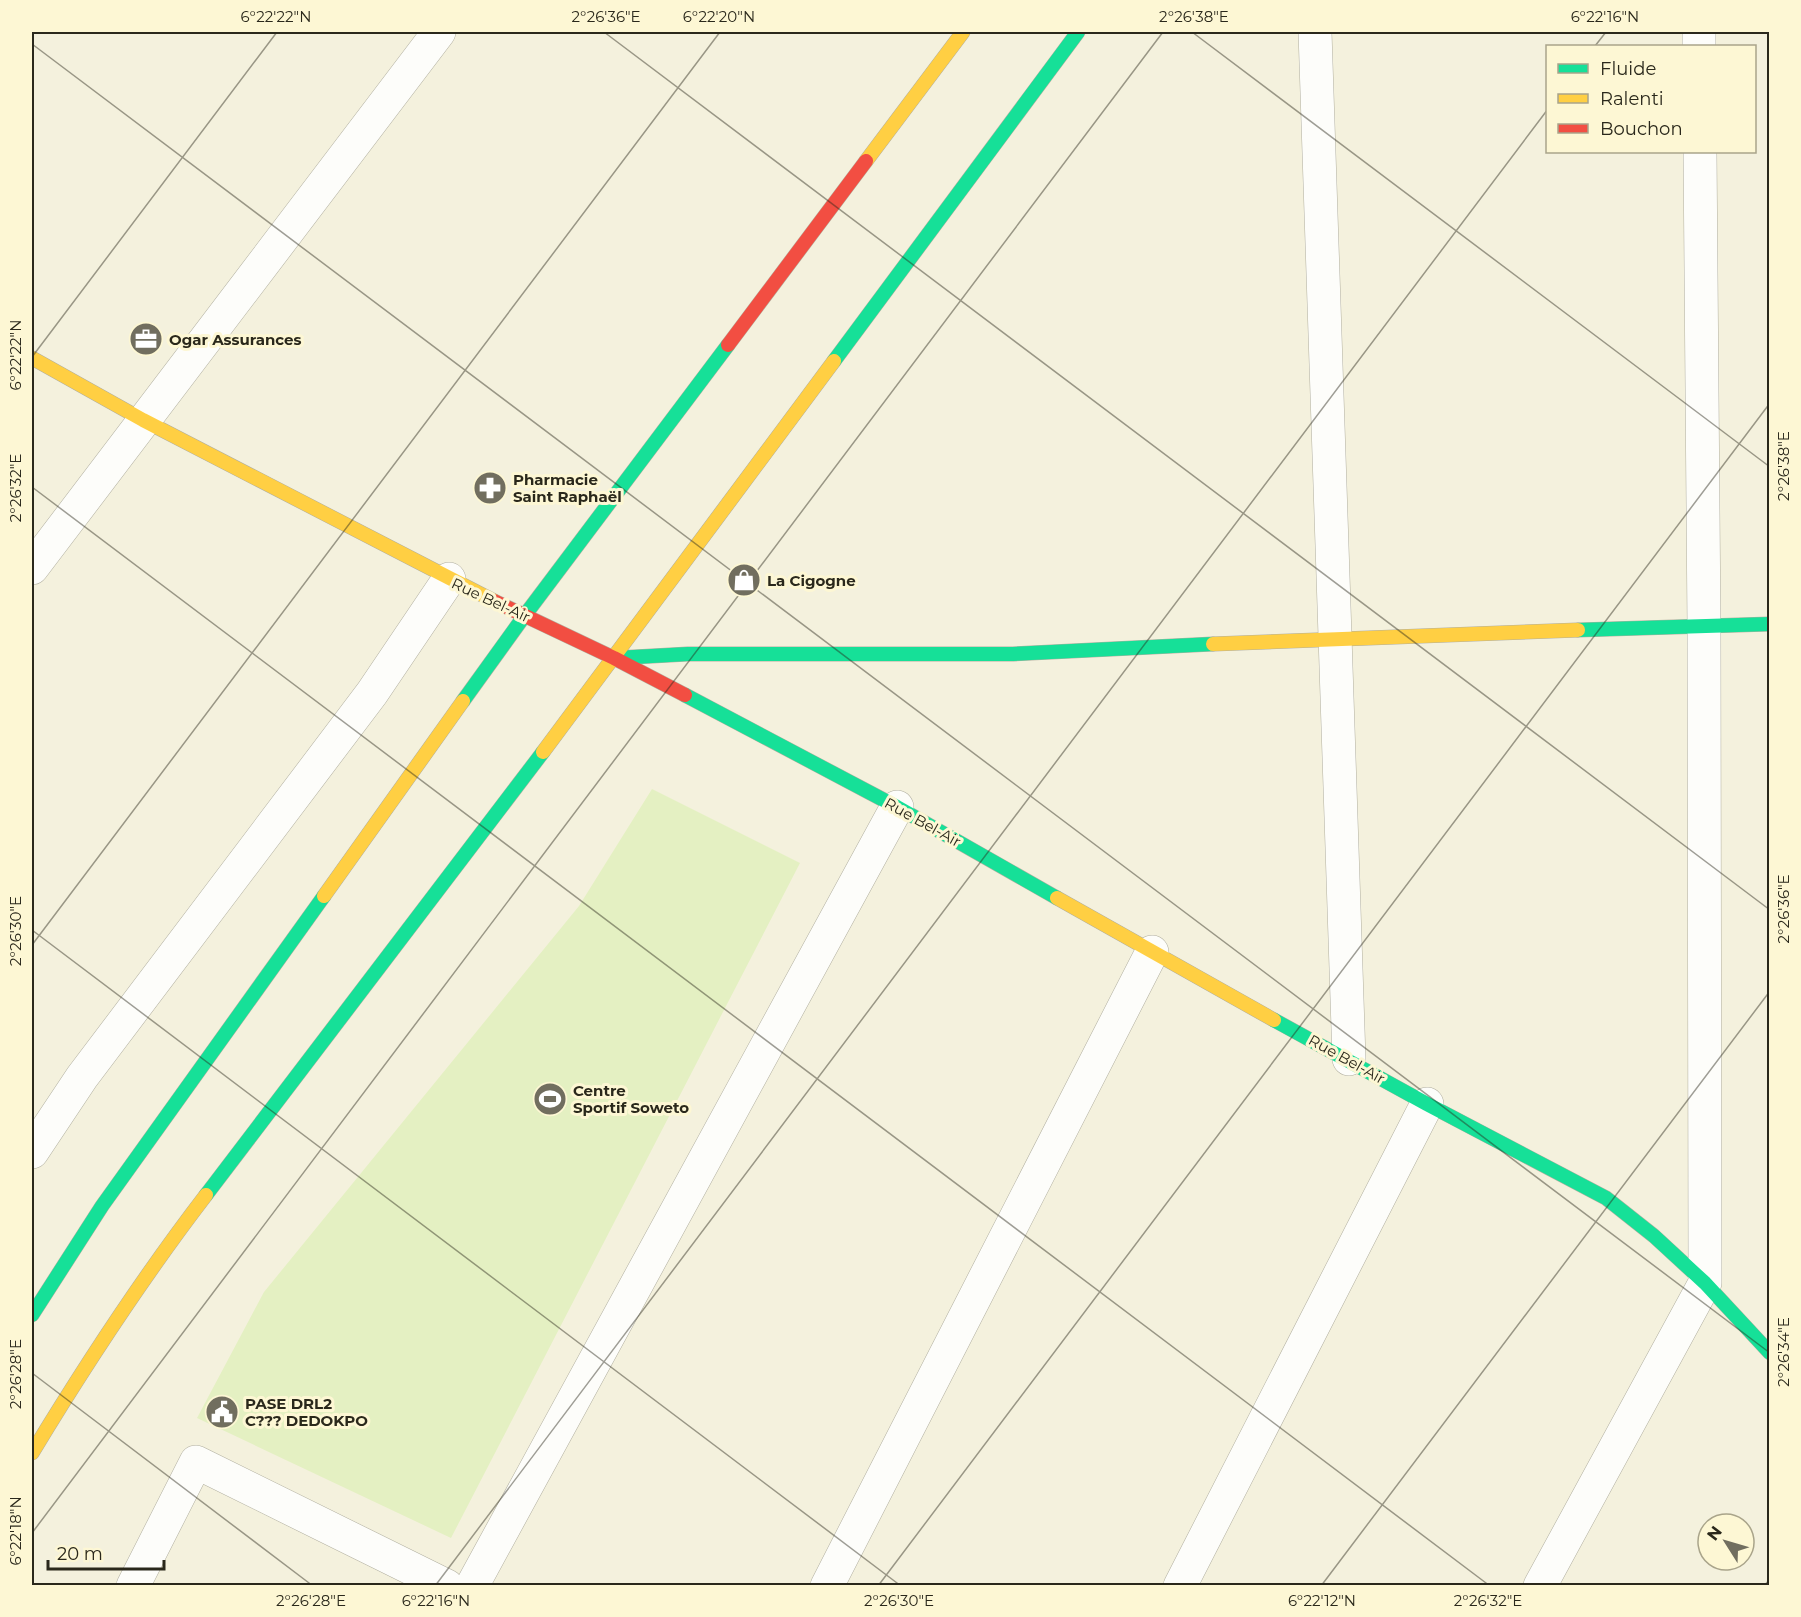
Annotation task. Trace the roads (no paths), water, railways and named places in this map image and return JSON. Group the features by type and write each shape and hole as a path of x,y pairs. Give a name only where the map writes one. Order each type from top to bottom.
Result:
{"main road":[{"path":"32,1315 102,1206 525,615 963,32"},
{"path":"32,1453 80,1374 169,1243 614,658 1078,32"},
{"name":"Rue Bel-Air","path":"32,358 143,420 449,579 614,658 897,807 1152,952 1427,1104 1606,1198 1654,1236 1705,1283 1770,1353"},
{"path":"614,658 688,654 1013,654 1335,638 1770,624"}],"street":[{"path":"32,568 439,32"},
{"path":"1315,32 1349,1059"},
{"path":"1540,1586 1705,1283 1704,627 1700,153"},
{"path":"32,1152 82,1077 372,693 449,579"},
{"path":"472,1586 897,807"},
{"path":"827,1586 1152,952"},
{"path":"1180,1586 1427,1104"},
{"path":"134,1586 196,1462 447,1586"}],"place":[{"name":"Ogar Assurances","path":"146,339"},
{"name":"Pharmacie Saint Raphaël","path":"490,488"},
{"name":"La Cigogne","path":"744,580"},
{"name":"Centre Sportif Soweto","path":"550,1099"},
{"name":"PASE DRL2 C??? DEDOKPO","path":"222,1412"}]}
